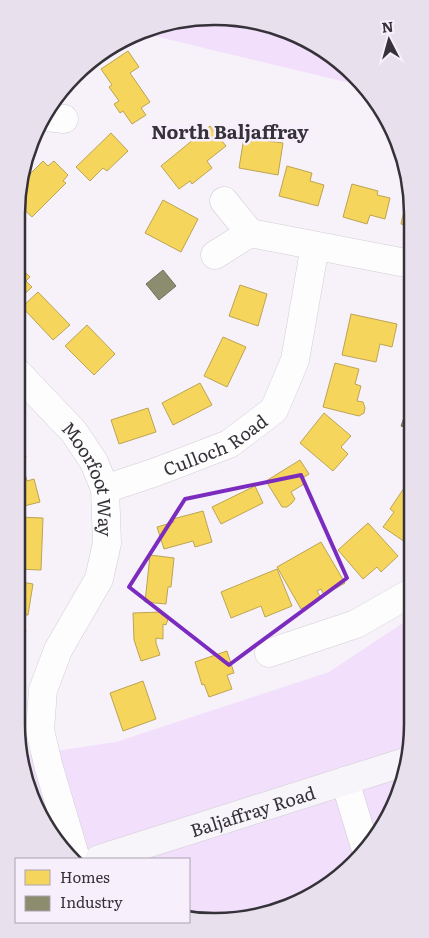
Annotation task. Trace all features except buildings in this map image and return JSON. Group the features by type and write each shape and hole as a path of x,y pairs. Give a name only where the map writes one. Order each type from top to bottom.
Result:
{"main road":[{"name":"Baljaffray Road","path":"102,858 399,764"}],"street":[{"path":"224,201 250,233 404,263"},
{"path":"215,255 250,233"},
{"name":"Culloch Road","path":"105,489 229,444 274,410 295,360 315,246"},
{"name":"Moorfoot Way","path":"25,380 74,432 94,462 105,489 107,543 98,579 58,650 29,732 49,768 73,849"},
{"path":"269,653 356,624 404,597"},
{"path":"345,781 363,841"}],"highlighted area":[{"path":"301,475 347,578 229,665 129,587 185,499"}],"shaded area":[{"path":"202,25 227,25 264,31 287,39 309,50 330,64 350,83 153,35 165,31"},
{"path":"404,622 404,736 398,773 390,796 379,818 365,839 339,866 309,888 287,899 264,907 227,913 190,911 190,858 82,858 57,829 39,796 31,773 28,755 116,742 329,672"}],"district":[{"name":"North Baljaffray","path":"230,131"}]}
